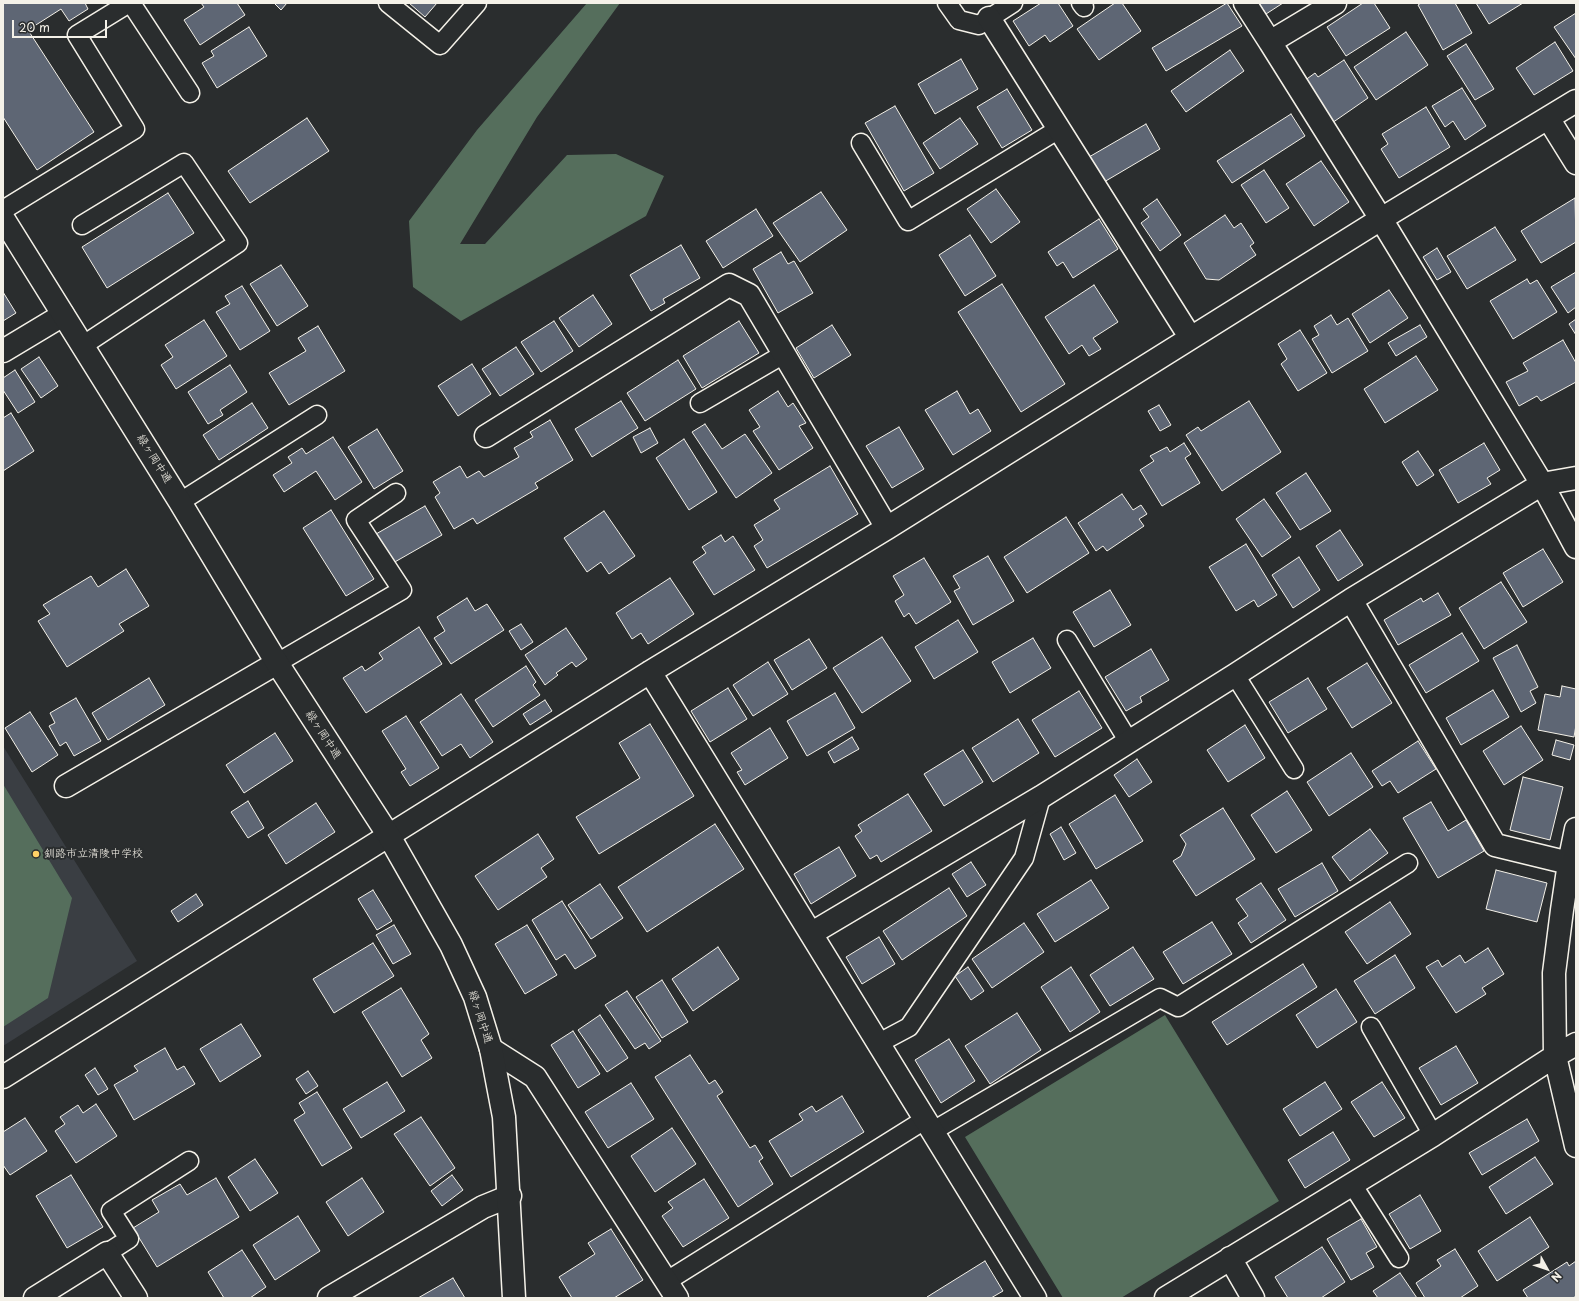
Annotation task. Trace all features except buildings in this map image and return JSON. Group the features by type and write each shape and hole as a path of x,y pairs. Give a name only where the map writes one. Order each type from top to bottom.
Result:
{"street":[{"path":"1245,3 1381,219 1542,484 1576,547"},
{"path":"1270,42 1335,3"},
{"path":"990,18 1190,338"},
{"path":"3,1077 650,672 887,528 1381,219 1576,100"},
{"path":"1548,118 1576,163"},
{"name":"緑ヶ岡中通","path":"3,218 180,502 277,663 389,836 451,945 475,997 491,1049 504,1117 510,1196 514,1298"},
{"path":"486,436 729,285 749,295 887,528"},
{"path":"3,351 64,315"},
{"path":"812,932 1041,797 1235,676 1350,600 1542,484 1576,478"},
{"path":"1350,600 1495,845 1569,863"},
{"path":"66,786 277,663"},
{"path":"650,672 812,932 1036,1298"},
{"path":"1576,829 1569,863 1554,973 1555,1056 1576,1146"},
{"path":"1166,1298 1433,1135 1576,1044"},
{"path":"491,1049 535,1077 672,1290"},
{"path":"329,1298 483,1207 510,1196"},
{"path":"34,1298 107,1253 136,1298"},
{"path":"1230,1258 1253,1298"}],"lane":[{"path":"3,210 135,129 77,35 130,3 190,93"},
{"path":"388,3 440,45 477,3"},
{"path":"948,3 959,20 978,25 1013,3"},
{"path":"861,143 908,221 1059,128"},
{"path":"82,225 184,163 238,243 82,346"},
{"path":"700,403 784,354"},
{"path":"180,502 317,415"},
{"path":"277,663 402,590 356,520 396,494"},
{"path":"1067,640 1129,742"},
{"path":"1235,676 1294,769"},
{"path":"879,1043 908,1027 1024,858 1041,797"},
{"path":"672,1290 929,1125 1160,998 1178,1007 1408,863"},
{"path":"1371,1027 1433,1135"},
{"path":"107,1253 129,1239 111,1211 189,1161"},
{"path":"1352,1184 1399,1258"}],"shaded area":[{"name":"釧路市立清陵中学校","path":"3,746 137,961 3,1046"}],"green space":[{"path":"587,3 620,3 537,117 460,244 485,244 567,155 616,154 664,176 646,216 461,321 413,287 409,221 477,130"},
{"path":"3,784 72,898 48,998 3,1027"},
{"path":"1165,1015 1279,1201 1121,1298 1063,1298 965,1137"}],"place":[{"name":"釧路市立清陵中学校","path":"36,854"}]}
